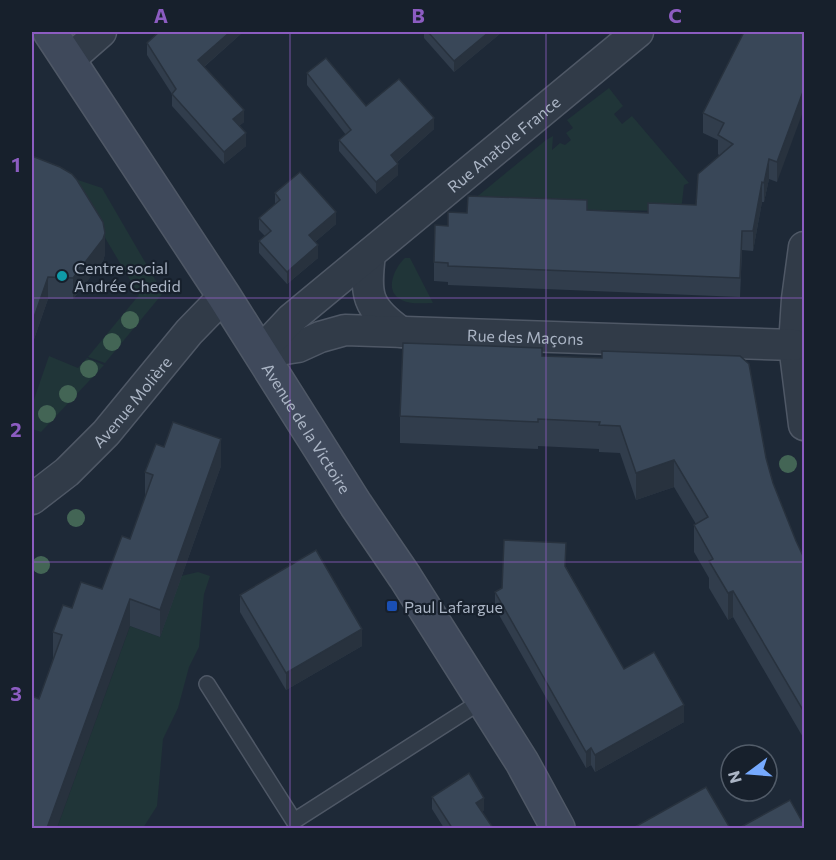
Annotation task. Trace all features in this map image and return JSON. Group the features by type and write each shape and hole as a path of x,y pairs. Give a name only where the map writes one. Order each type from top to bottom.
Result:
{"street":[{"name":"Avenue de la Victoire","path":"50,32 224,296 483,700 522,762 558,828"},
{"path":"69,60 101,32"},
{"name":"Rue Anatole France","path":"259,353 284,325 638,32"},
{"path":"804,247 794,345 804,425"},
{"path":"370,254 366,284 368,294 379,313 401,332"},
{"name":"Avenue Molière","path":"32,499 67,472 106,433 189,332 224,296"},
{"name":"Rue des Maçons","path":"259,353 298,347 321,336 345,330 794,345"}],"lane":[{"path":"207,684 294,821 483,700"}],"green space":[{"path":"609,88 623,106 614,114 622,124 632,116 689,183 684,185 681,211 593,210 473,200 546,140 553,136 552,150 560,143 565,145 571,140 566,133 573,128 567,120"},
{"path":"69,177 102,188 163,293 105,363 88,357 139,295"},
{"path":"405,258 410,258 433,303 408,302 395,295 393,278"},
{"path":"49,356 78,368 87,358 104,365 41,432 32,429 32,405"},
{"path":"198,572 210,576 204,594 199,647 189,667 178,708 163,739 157,806 143,828 57,828 130,626 160,637 181,576"}],"building":[{"path":"159,32 230,32 198,60 244,110 233,119 246,133 224,152 172,94 176,89 147,43"},
{"path":"428,32 489,32 454,61"},
{"path":"744,32 804,32 804,89 777,162 769,159 764,183 762,182 753,231 742,231 740,278 448,266 448,263 434,262 435,225 448,226 448,212 467,213 468,196 587,200 587,210 648,213 648,203 696,205 698,174 733,144 718,135 724,123 703,113"},
{"path":"326,58 366,106 399,79 434,118 391,155 398,164 376,182 339,140 351,130 307,73"},
{"name":"Centre social Andrée Chedid","path":"32,156 72,174 103,222 105,233 103,239 73,278 48,277 32,323"},
{"path":"300,172 336,212 309,235 318,245 287,272 259,241 271,231 259,218 280,200 275,193"},
{"path":"403,343 542,348 542,356 602,358 602,351 740,356 749,364 766,458 773,483 804,558 804,712 733,591 728,593 709,561 713,559 694,525 708,517 674,460 636,473 620,426 599,425 600,422 538,419 538,422 400,416"},
{"path":"173,422 221,439 160,610 130,599 47,828 32,828 32,696 39,699 62,635 53,632 63,605 72,608 81,582 102,589 122,536 130,539 153,475 145,472 156,444 164,447"},
{"path":"504,540 566,543 565,566 624,669 654,652 684,705 595,755 591,748 586,752 495,592 502,588"},
{"path":"316,550 362,629 286,673 240,595"},
{"path":"469,773 484,798 476,803 493,828 452,828 432,797"},
{"path":"706,787 730,828 633,828"},
{"path":"790,800 804,828 739,828"}],"place":[{"name":"Centre social Andrée Chedid","path":"62,276"},
{"name":"Paul Lafargue","path":"392,606"}]}
